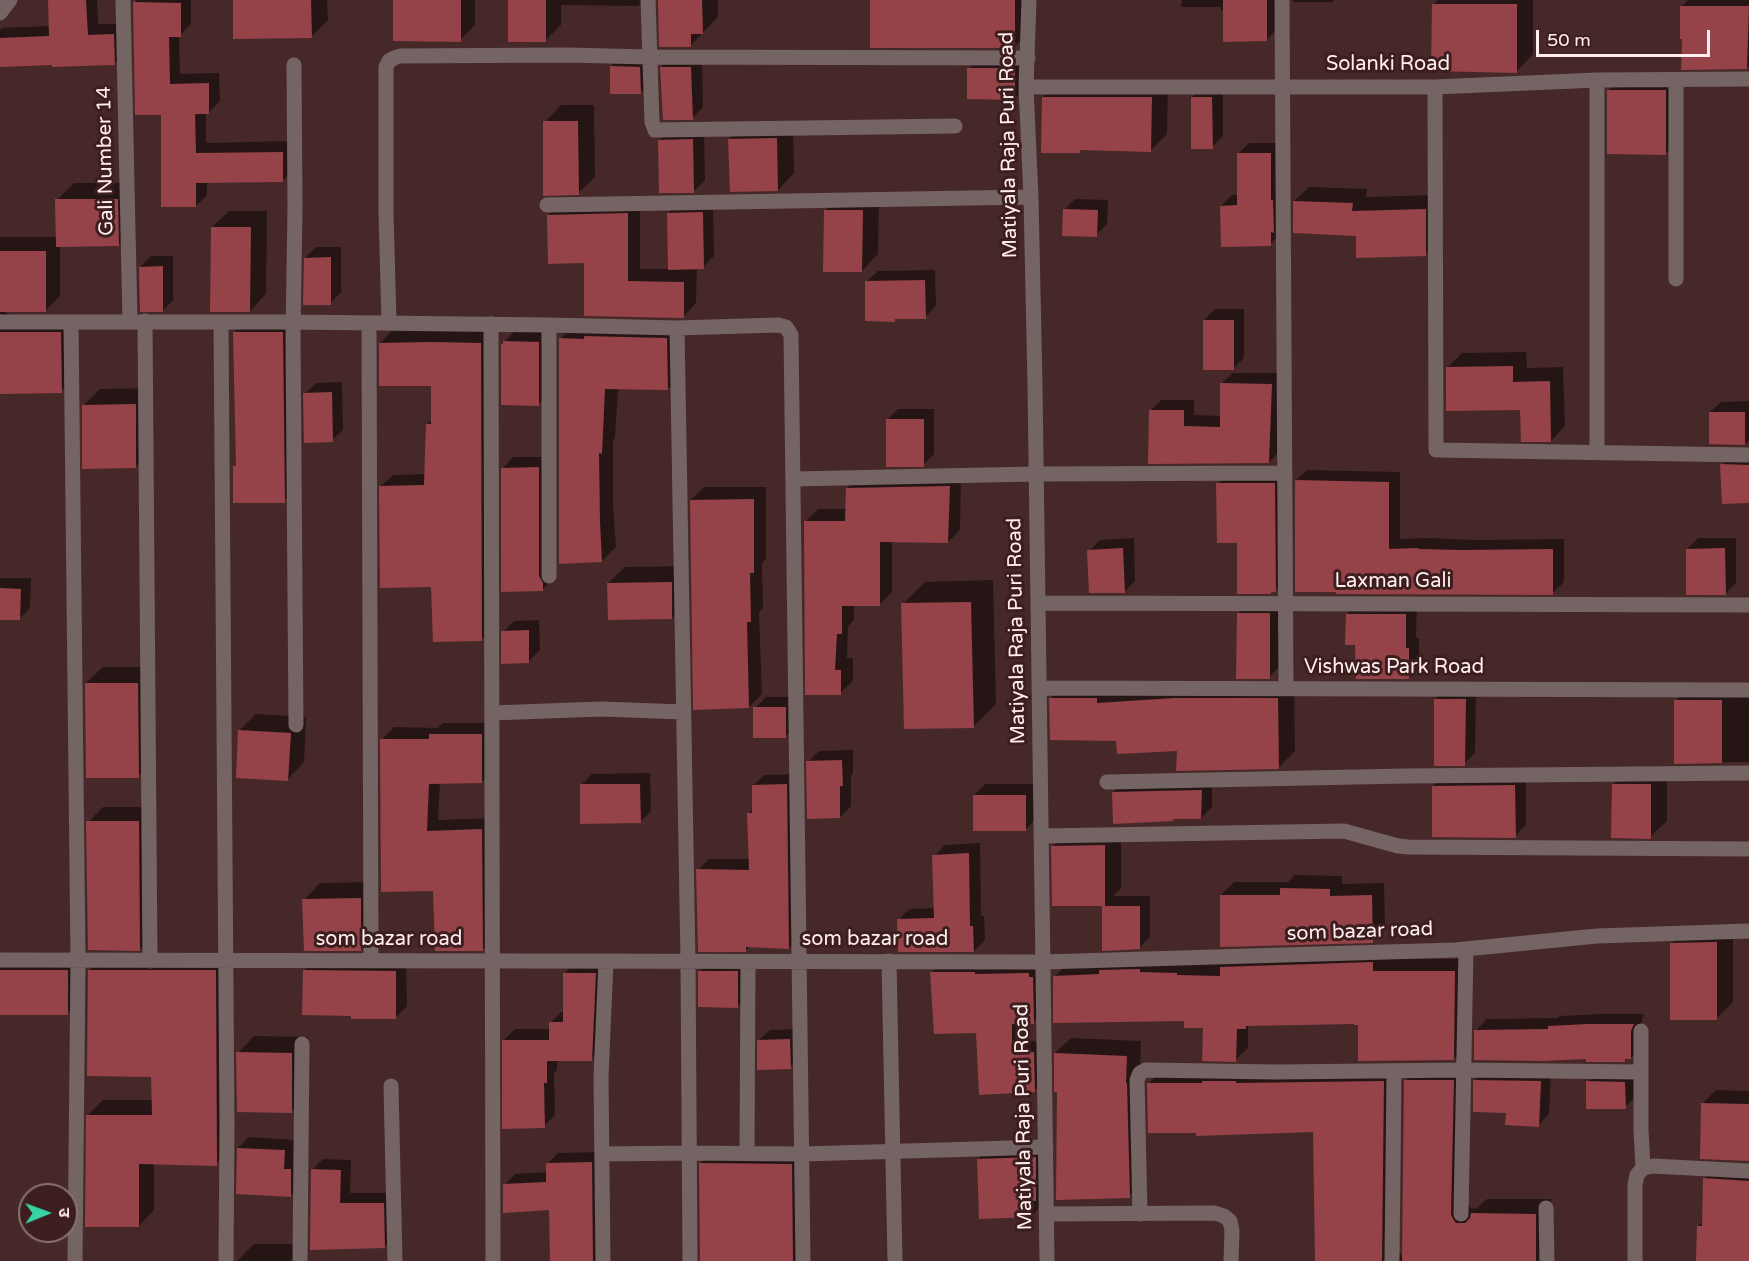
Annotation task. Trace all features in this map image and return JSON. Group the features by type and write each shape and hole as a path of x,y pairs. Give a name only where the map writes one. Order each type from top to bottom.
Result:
{"street":[{"path":"0,13 10,0"},
{"name":"Gali Number 14","path":"123,0 137,322 150,961"},
{"path":"648,0 652,123 655,130 955,126"},
{"name":"Matiyala Raja Puri Road","path":"1029,0 1026,87 1031,197 1047,1261"},
{"path":"1282,0 1286,688"},
{"path":"389,323 386,67 389,61 400,56 1028,58"},
{"path":"294,65 296,725"},
{"name":"Solanki Road","path":"1026,87 1435,87 1597,80 1749,79"},
{"path":"1597,80 1597,453"},
{"path":"1676,80 1676,279"},
{"path":"1435,87 1436,450 1749,455"},
{"path":"547,204 1031,197"},
{"path":"0,322 293,322 677,328 778,325 786,327 791,335 803,1261"},
{"path":"71,322 78,960 75,1261"},
{"path":"221,322 226,1261"},
{"path":"369,323 371,961"},
{"path":"491,324 493,1261"},
{"path":"549,325 549,576"},
{"path":"677,328 688,961 690,1261"},
{"path":"793,479 1035,474 1285,473"},
{"name":"Laxman Gali","path":"1038,603 1749,604"},
{"name":"Vishwas Park Road","path":"1039,688 1749,690"},
{"path":"492,713 601,709 683,712"},
{"path":"1107,782 1749,773"},
{"path":"1041,836 1344,831 1408,847 1749,849"},
{"name":"som bazar road","path":"0,960 1044,962 1466,949 1597,936 1749,931"},
{"path":"1461,1214 1466,949"},
{"path":"603,1261 601,1077 606,961"},
{"path":"889,961 895,1261"},
{"path":"747,1153 748,962"},
{"path":"1641,1030 1643,1168"},
{"path":"300,1261 302,1044"},
{"path":"1140,1214 1137,1080 1140,1073 1146,1070 1641,1072"},
{"path":"1392,1261 1394,1071"},
{"path":"391,1086 395,1261"},
{"path":"602,1154 802,1154 1046,1147"},
{"path":"1635,1261 1635,1185 1637,1175 1643,1168 1653,1166 1749,1171"},
{"path":"1546,1208 1547,1261"},
{"path":"1047,1214 1215,1213 1230,1221 1231,1261"}],"building":[{"path":"48,0 86,0 88,35 114,34 115,65 0,67 0,38 49,36"},
{"path":"233,0 311,0 312,38 233,39"},
{"path":"393,0 461,0 461,42 393,41"},
{"path":"508,0 546,0 546,42 508,42"},
{"path":"658,0 702,0 703,34 691,34 691,47 659,47"},
{"path":"870,0 1015,0 1015,48 870,48"},
{"path":"1223,0 1267,0 1267,41 1223,42"},
{"path":"133,2 181,3 181,37 169,37 170,84 209,83 209,114 195,114 196,153 283,152 283,182 196,183 196,207 161,207 161,115 135,115"},
{"path":"1432,4 1517,4 1517,73 1431,71"},
{"path":"1680,6 1749,6 1747,69 1681,70"},
{"path":"610,66 640,67 641,94 610,94"},
{"path":"660,67 691,67 693,120 663,120"},
{"path":"967,68 1015,68 1015,100 967,99"},
{"path":"1607,90 1666,90 1666,155 1607,154"},
{"path":"1042,97 1152,97 1151,152 1080,150 1080,153 1041,153"},
{"path":"1191,97 1212,97 1213,149 1191,149"},
{"path":"543,121 578,121 579,195 543,196"},
{"path":"777,138 778,191 730,192 728,139"},
{"path":"693,139 694,193 659,193 658,140"},
{"path":"1237,153 1271,153 1274,233 1271,232 1271,246 1221,247 1220,206 1237,205"},
{"path":"55,199 118,199 119,246 56,247"},
{"path":"1293,201 1353,203 1352,211 1426,209 1426,256 1356,258 1356,236 1293,233"},
{"path":"1063,209 1098,210 1097,237 1062,236"},
{"path":"824,210 863,210 862,272 823,272"},
{"path":"703,212 704,269 668,270 667,213"},
{"path":"628,213 628,281 684,282 684,318 584,316 584,263 548,264 547,215"},
{"path":"211,227 251,227 250,312 210,312"},
{"path":"0,251 46,251 46,312 0,312"},
{"path":"331,257 331,305 303,305 304,258"},
{"path":"163,266 163,312 140,312 139,267"},
{"path":"925,280 926,319 895,319 895,322 865,321 865,281"},
{"path":"1203,320 1234,320 1234,370 1203,370"},
{"path":"0,332 61,332 62,393 0,394"},
{"path":"233,332 283,332 285,503 233,503 233,466 236,466"},
{"path":"584,336 667,338 668,390 605,389 602,454 599,453 602,562 559,564 559,338 584,339"},
{"path":"503,341 539,342 539,406 501,405 501,344"},
{"path":"379,343 481,343 482,641 433,642 431,587 380,588 379,486 424,485 426,424 431,424 431,386 379,386"},
{"path":"1513,366 1513,382 1550,381 1551,442 1521,442 1520,410 1446,411 1446,367"},
{"path":"1220,383 1272,384 1269,463 1148,464 1149,410 1184,410 1184,426 1220,427"},
{"path":"332,392 333,442 304,443 303,393"},
{"path":"136,404 136,468 82,469 82,405"},
{"path":"1709,412 1745,412 1745,445 1709,444"},
{"path":"886,419 924,419 924,467 886,467"},
{"path":"1720,464 1749,465 1749,503 1722,504"},
{"path":"539,467 539,576 543,583 543,591 501,592 501,468"},
{"path":"1295,480 1389,482 1389,549 1553,549 1553,595 1295,592"},
{"path":"1216,483 1275,483 1276,592 1237,594 1237,543 1217,543"},
{"path":"950,486 948,543 880,542 880,606 842,606 842,634 837,634 835,670 841,670 841,695 805,695 804,521 845,521 846,488"},
{"path":"754,499 754,573 750,573 751,622 747,622 749,708 693,710 690,500"},
{"path":"1123,548 1125,593 1089,593 1087,550"},
{"path":"1725,548 1726,595 1686,595 1686,549"},
{"path":"672,582 672,619 608,620 607,583"},
{"path":"0,588 21,589 20,620 0,620"},
{"path":"971,602 974,728 904,729 901,603"},
{"path":"1237,613 1270,613 1270,679 1236,679"},
{"path":"1346,614 1406,614 1409,679 1356,679 1355,645 1345,645"},
{"path":"529,630 529,663 501,664 501,631"},
{"path":"85,683 138,683 139,778 86,778"},
{"path":"1049,698 1097,698 1097,703 1175,698 1278,698 1279,769 1176,771 1177,751 1117,754 1116,741 1050,740"},
{"path":"1434,699 1466,699 1465,766 1434,766"},
{"path":"1674,700 1722,700 1722,763 1674,764"},
{"path":"753,707 786,707 786,738 753,738"},
{"path":"238,730 291,733 288,781 236,778"},
{"path":"429,734 482,734 482,783 429,784 427,831 482,829 483,951 435,951 433,891 381,892 380,739 429,739"},
{"path":"842,760 843,786 840,786 840,818 807,819 806,761"},
{"path":"580,784 640,784 641,823 580,824"},
{"path":"787,784 789,949 746,947 746,952 698,952 696,869 749,870 747,813 752,813 752,785"},
{"path":"1612,784 1651,784 1651,839 1611,838"},
{"path":"1515,785 1516,838 1432,837 1432,786"},
{"path":"1202,790 1201,819 1113,824 1112,792"},
{"path":"973,795 1026,795 1026,831 973,831"},
{"path":"86,821 139,821 140,951 88,950"},
{"path":"1105,845 1105,906 1052,906 1051,846"},
{"path":"969,853 970,926 973,926 974,952 898,952 897,919 934,918 932,855"},
{"path":"1280,888 1330,889 1330,896 1372,895 1373,943 1220,947 1220,895 1280,895"},
{"path":"361,898 361,951 304,951 302,899"},
{"path":"1102,906 1140,906 1140,949 1102,951"},
{"path":"1717,942 1717,1020 1670,1020 1670,943"},
{"path":"1373,962 1373,971 1455,971 1454,1060 1358,1061 1358,1025 1354,1024 1246,1026 1246,1029 1237,1029 1236,1062 1202,1061 1203,1028 1184,1028 1184,1021 1053,1023 1053,976 1099,974 1099,970 1140,969 1140,972 1220,976 1220,967"},
{"path":"0,970 68,970 68,1015 0,1015"},
{"path":"88,970 216,970 217,1166 139,1164 139,1227 85,1227 86,1115 152,1115 151,1077 87,1076"},
{"path":"303,970 396,971 396,1019 351,1019 351,1016 302,1015"},
{"path":"698,971 738,971 738,1008 698,1007"},
{"path":"930,972 1029,973 1029,977 1033,977 1034,1024 1012,1024 1012,1051 1034,1052 1035,1092 979,1095 976,1033 934,1034"},
{"path":"563,973 596,973 592,1061 547,1061 547,1083 544,1083 545,1128 502,1129 502,1040 549,1040 549,1022 563,1022"},
{"path":"1634,1024 1631,1031 1631,1059 1625,1059 1625,1062 1586,1062 1586,1059 1474,1060 1474,1030 1548,1029 1548,1026"},
{"path":"790,1039 791,1069 757,1070 757,1040"},
{"path":"236,1052 292,1053 292,1113 237,1112"},
{"path":"1054,1053 1127,1056 1130,1198 1056,1200 1057,1092 1054,1092"},
{"path":"1404,1080 1454,1080 1451,1214 1453,1219 1456,1223 1465,1223 1471,1213 1536,1214 1536,1261 1402,1261"},
{"path":"1473,1080 1541,1081 1539,1127 1505,1125 1506,1113 1473,1112"},
{"path":"1202,1081 1236,1081 1236,1083 1384,1081 1382,1261 1315,1261 1313,1132 1196,1136 1196,1133 1148,1133 1147,1083 1202,1083"},
{"path":"1586,1081 1625,1082 1626,1109 1586,1109"},
{"path":"1701,1103 1749,1104 1749,1161 1700,1159"},
{"path":"237,1148 285,1150 284,1169 291,1169 291,1197 236,1194"},
{"path":"1036,1157 1036,1201 1032,1201 1033,1217 979,1219 977,1159"},
{"path":"592,1162 593,1261 550,1261 549,1210 503,1213 503,1184 546,1182 546,1163"},
{"path":"699,1163 792,1164 793,1261 700,1261"},
{"path":"311,1169 341,1170 340,1203 384,1203 385,1248 310,1250"},
{"path":"1703,1178 1749,1181 1749,1261 1696,1261 1697,1226 1702,1226"}]}
